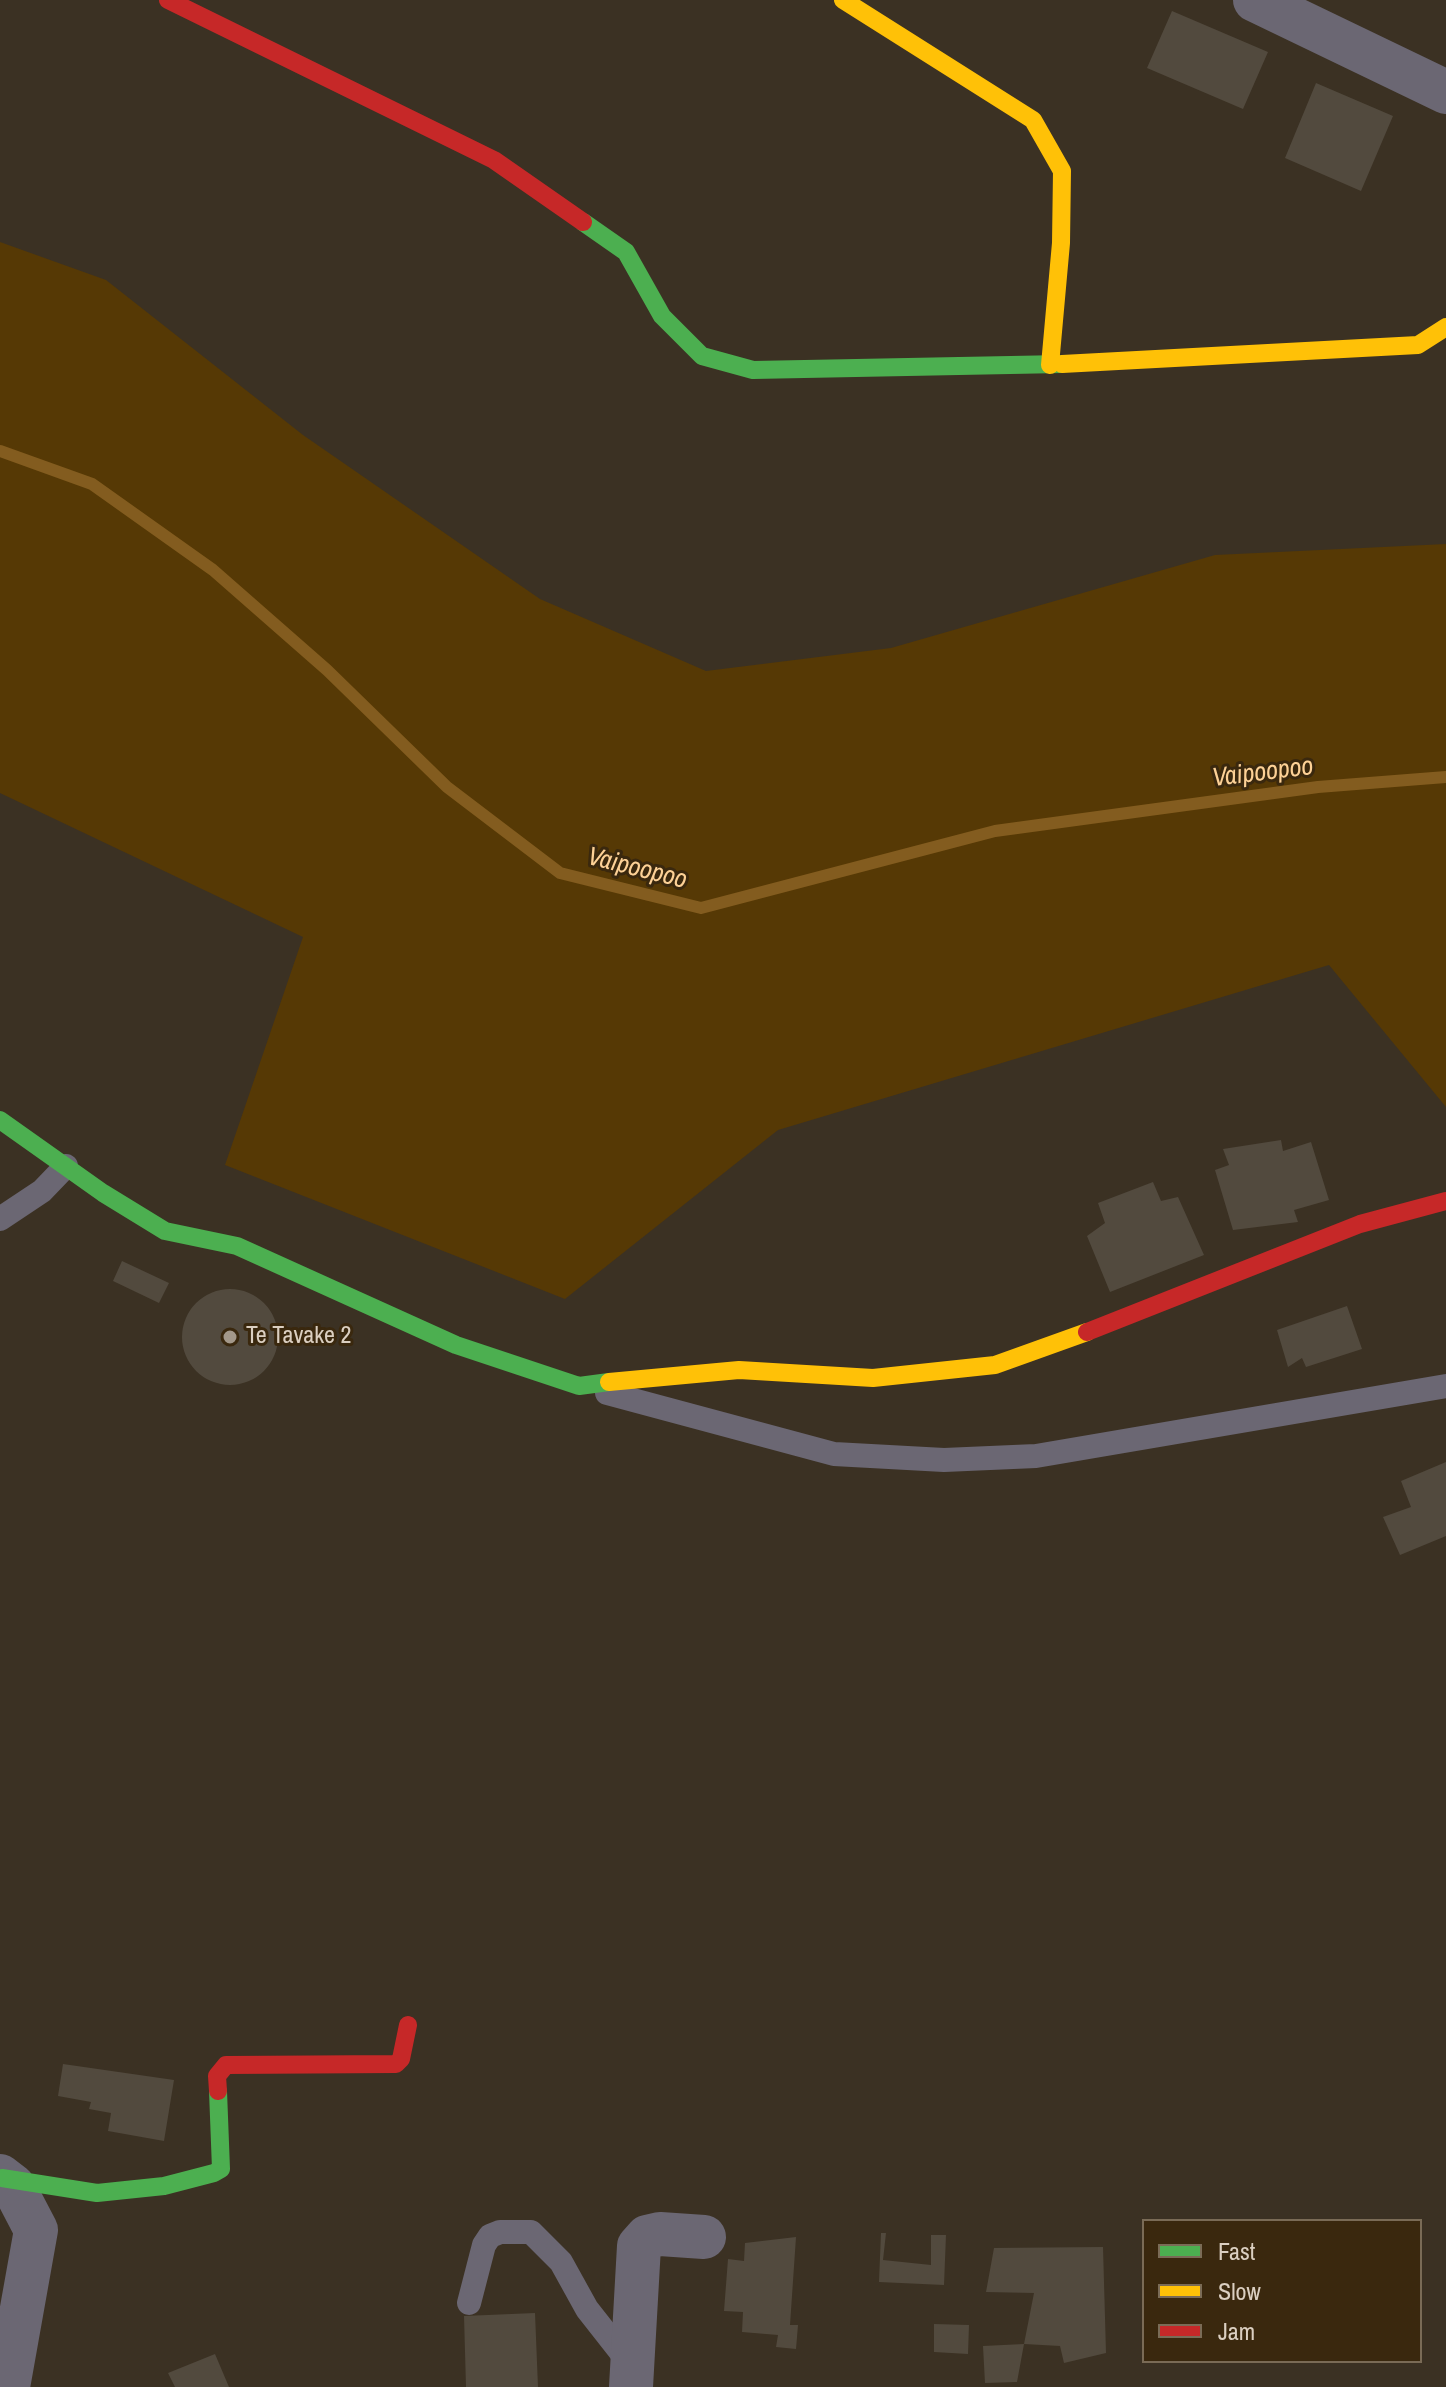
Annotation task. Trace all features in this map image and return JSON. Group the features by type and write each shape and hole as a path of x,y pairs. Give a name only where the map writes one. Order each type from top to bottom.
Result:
{"street":[{"path":"168,0 494,160 626,252 662,316 702,356 753,370 1050,365 1418,345 1446,327"},
{"path":"843,0 1033,120 1062,171 1061,243 1050,365"},
{"path":"1255,0 1446,92"},
{"path":"0,1120 165,1231 237,1246 456,1345 582,1386 689,1372 739,1370 873,1378 995,1365 1153,1308 1360,1224 1446,1201"},
{"path":"1,2177 97,2193 164,2186 214,2173 221,2169 217,2076 226,2065 321,2067 396,2064 401,2059 408,2025"},
{"path":"1,2177 22,2200 36,2230 8,2387"},
{"path":"632,2377 639,2246 647,2237 660,2234 704,2237"}],"lane":[{"path":"0,1219 42,1191 66,1166"},
{"path":"582,1386 834,1454 944,1460 1036,1456 1446,1386"},
{"path":"469,2303 484,2245 490,2236 500,2232 531,2232 556,2255 632,2377"}],"shaded area":[{"path":"0,242 106,280 303,435 540,599 706,671 891,648 1215,555 1446,544 1446,1107 1329,965 778,1130 565,1299 225,1165 303,937 0,793"}],"building":[{"path":"1172,11 1268,52 1243,109 1147,68"},
{"path":"1316,83 1393,116 1361,191 1285,158"},
{"path":"1281,1140 1283,1151 1311,1142 1329,1200 1294,1210 1298,1222 1233,1230 1215,1170 1229,1165 1223,1149"},
{"path":"1153,1182 1161,1201 1178,1197 1204,1255 1110,1292 1087,1236 1105,1223 1098,1203"},
{"path":"122,1261 169,1283 159,1303 113,1281"},
{"name":"Te Tavake 2","path":"230,1289 248,1293 264,1303 274,1319 278,1337 274,1355 264,1371 248,1381 230,1385 212,1381 196,1371 186,1355 182,1337 186,1319 196,1303 212,1293"},
{"path":"1347,1306 1362,1349 1306,1367 1302,1358 1288,1367 1277,1330"},
{"path":"1446,1462 1446,1536 1400,1555 1383,1517 1411,1507 1401,1481"},
{"path":"63,2064 174,2080 164,2141 108,2131 111,2113 89,2109 91,2102 58,2096"},
{"path":"881,2233 886,2233 883,2260 931,2265 931,2235 946,2235 944,2285 879,2282"},
{"path":"796,2237 790,2325 798,2325 796,2349 776,2347 778,2335 742,2332 743,2312 724,2311 728,2259 744,2261 745,2243"},
{"path":"1103,2247 1106,2353 1064,2363 1060,2346 1024,2344 1034,2293 986,2292 994,2248"},
{"path":"535,2313 538,2387 466,2387 464,2316"},
{"path":"934,2324 969,2325 968,2354 934,2352"},
{"path":"1024,2344 1017,2382 985,2383 983,2346"},
{"path":"215,2354 229,2387 175,2387 168,2373"}],"waterway":[{"name":"Vaipoopoo","path":"0,451 92,484 213,570 327,670 447,787 560,873 701,908 995,831 1318,787 1446,777"}],"traffic: fast":[{"path":"583,222 626,252 662,316 702,356 753,370 1062,364"},
{"path":"0,1120 103,1193 165,1231 237,1246 456,1345 579,1386 609,1382"},
{"path":"2,2178 97,2193 164,2186 214,2173 221,2169 218,2091"}],"traffic: slow":[{"path":"843,0 1033,120 1062,171 1061,243 1050,365"},
{"path":"1062,364 1418,345 1446,327"},
{"path":"609,1382 739,1370 873,1378 995,1365 1087,1332"}],"traffic: jam":[{"path":"168,0 494,160 583,222"},
{"path":"1087,1332 1360,1224 1446,1201"},
{"path":"218,2091 217,2076 226,2065 396,2064 401,2059 408,2025"}],"place":[{"name":"Te Tavake 2","path":"230,1337"}]}
